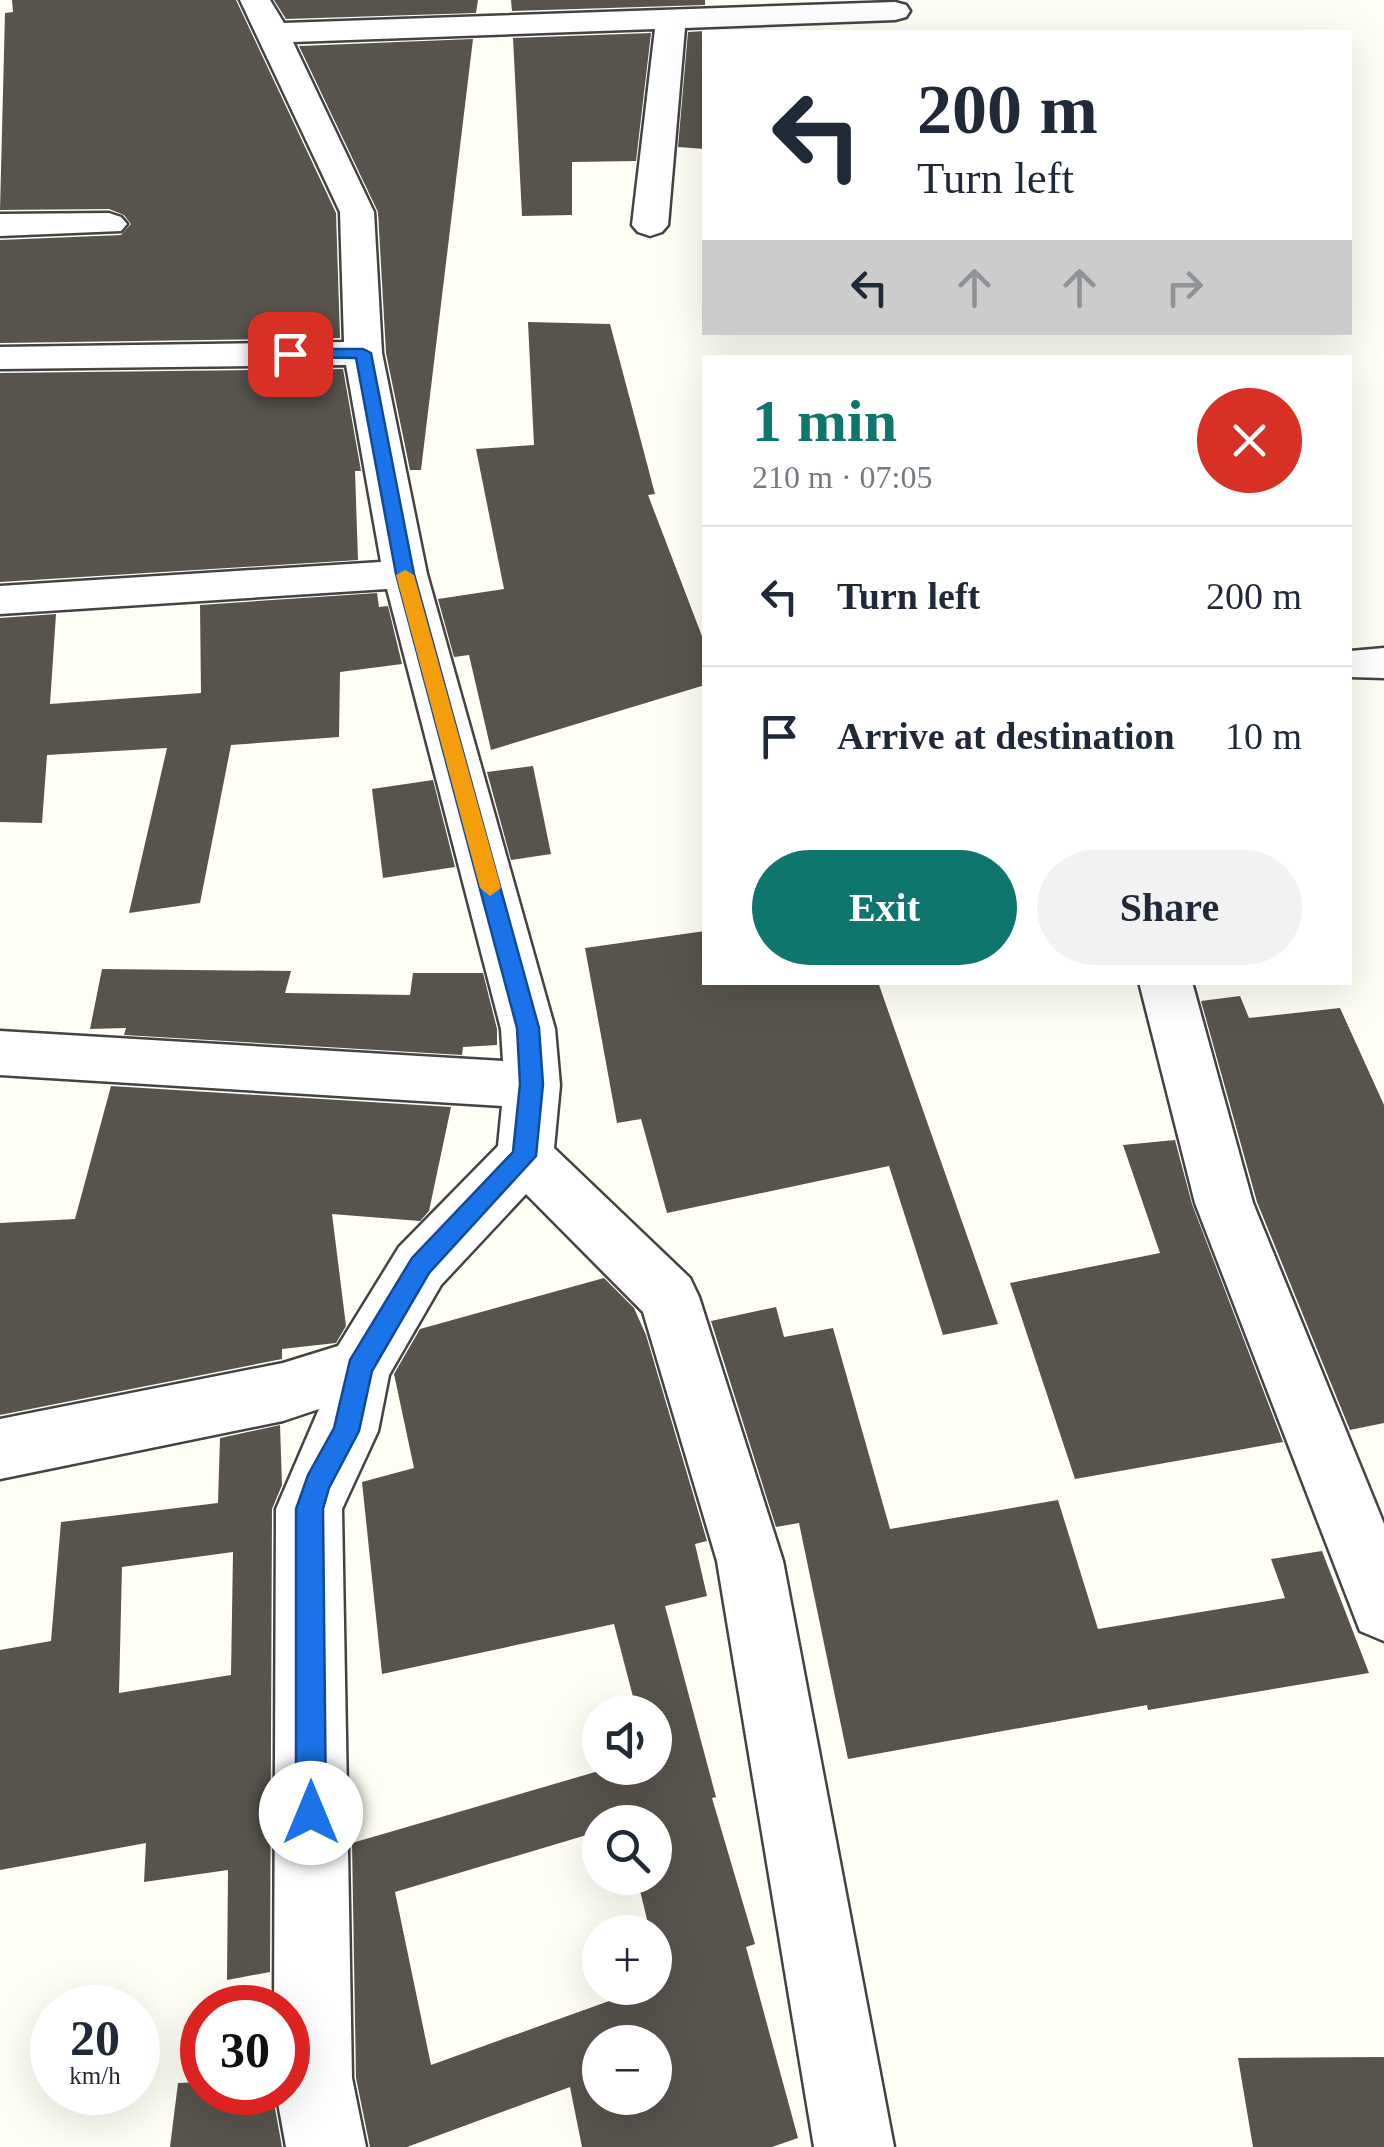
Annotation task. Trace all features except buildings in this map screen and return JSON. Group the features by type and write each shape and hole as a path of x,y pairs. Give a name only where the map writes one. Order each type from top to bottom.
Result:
{"street":[{"path":"326,2147 313,2078 309,1509 317,1484 346,1431 360,1368 420,1266 524,1156 532,1084 528,1028 405,574 363,353 358,212 264,16 671,18 785,24 895,11"},
{"path":"650,224 671,18"},
{"path":"0,224 109,224"},
{"path":"0,358 363,353"},
{"path":"0,600 405,574"},
{"path":"1166,985 1224,1203 1377,1572"},
{"path":"0,1053 532,1084"},
{"path":"524,1156 670,1297 750,1561 854,2147"},
{"path":"0,1449 283,1392 360,1368"}],"slow traffic":[{"path":"405,575 490,888"}],"route":[{"path":"290,354 363,353 405,574 528,1028 532,1084 524,1156 420,1266 360,1368 346,1431 317,1484 309,1509 311,1813"}]}
